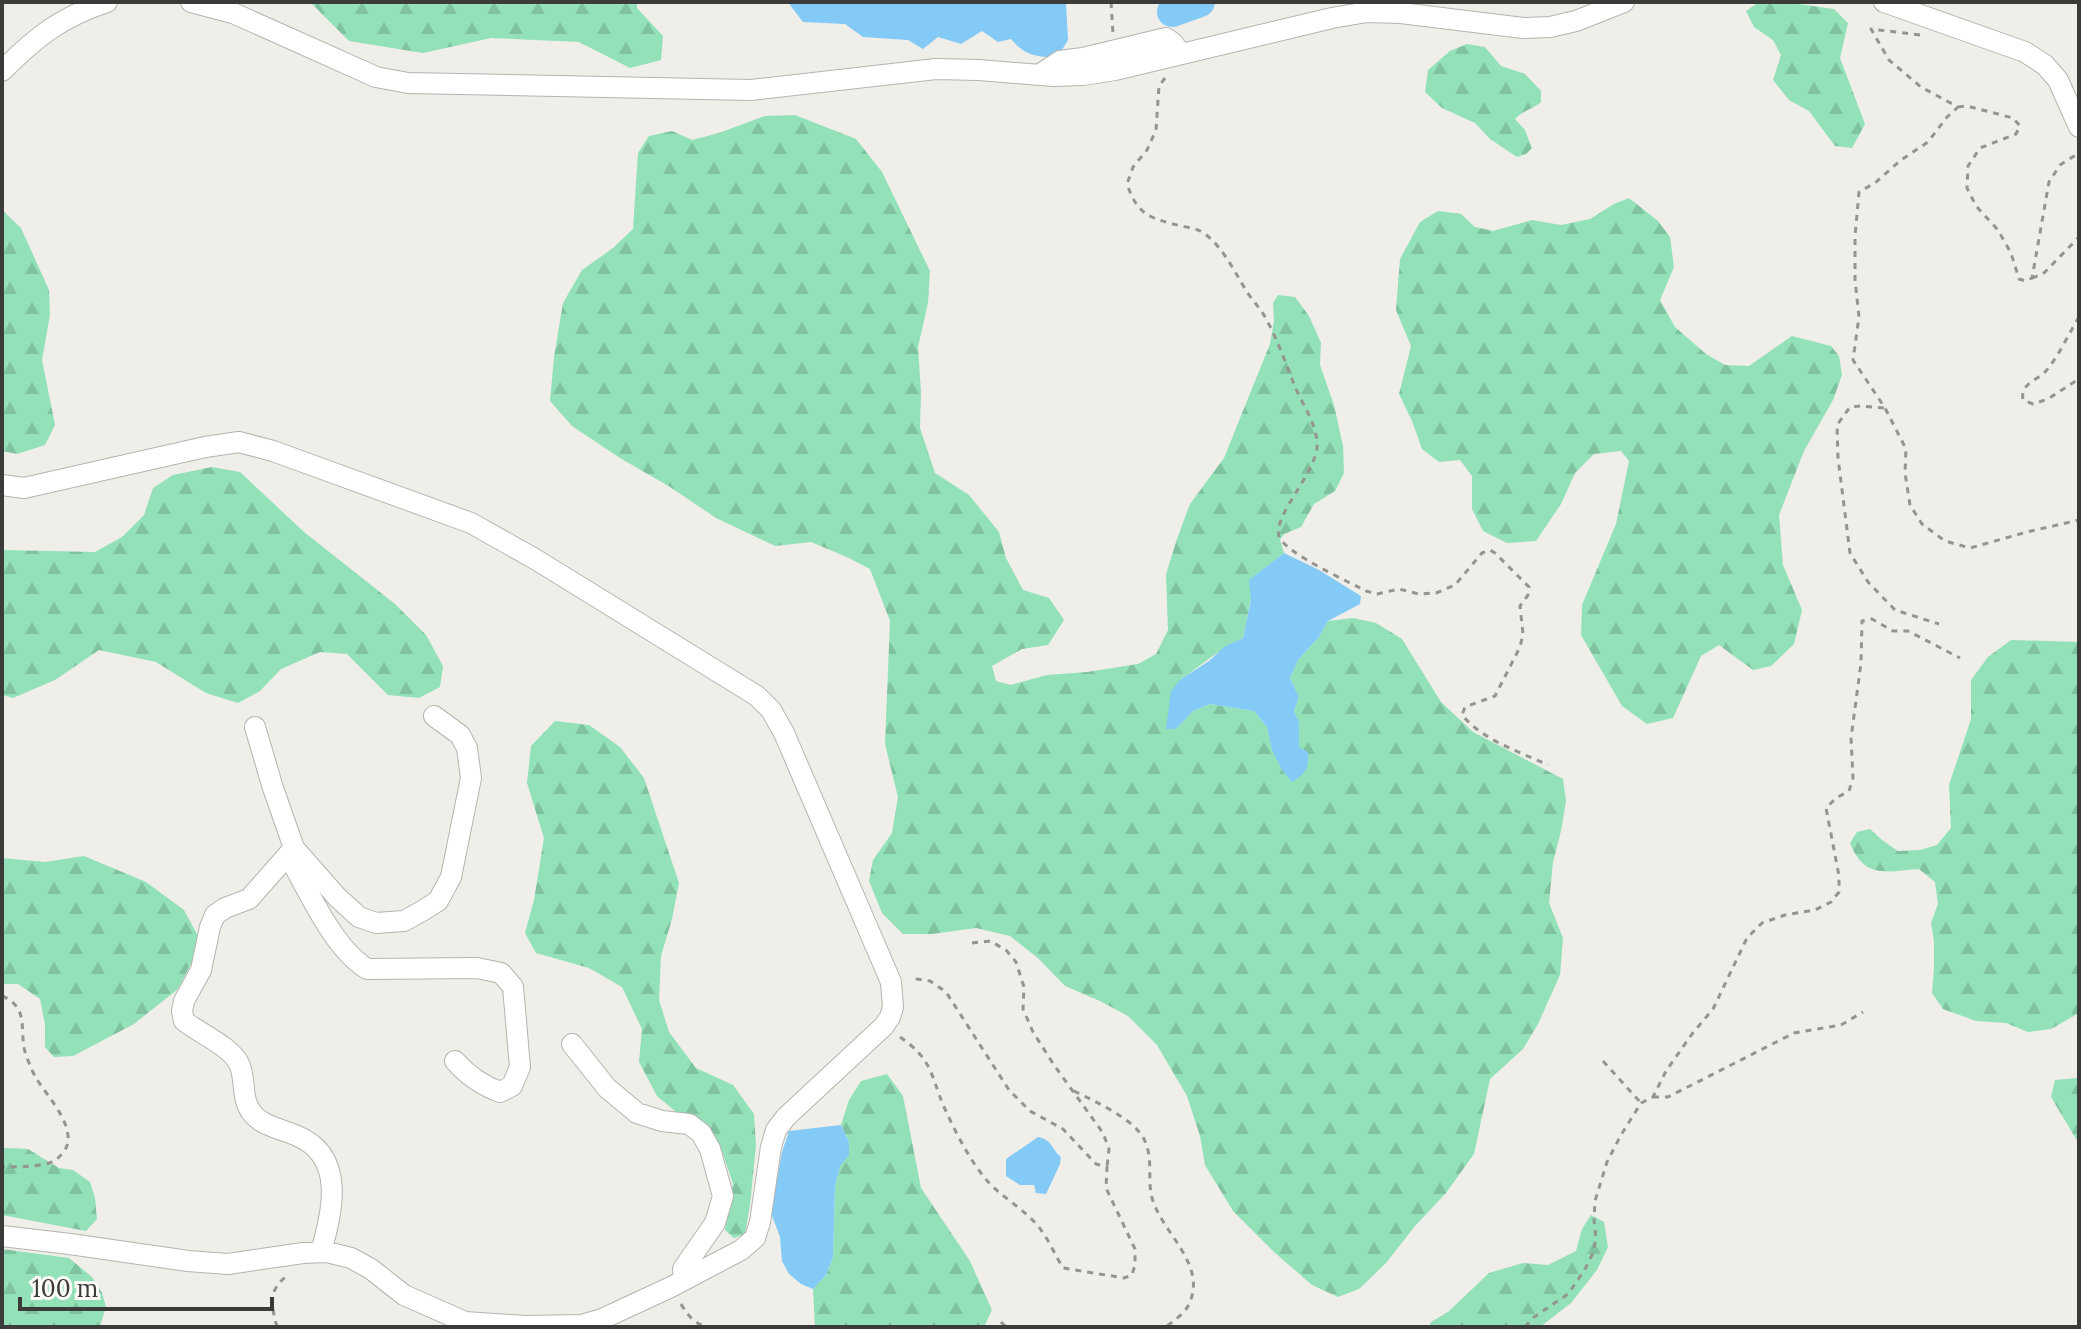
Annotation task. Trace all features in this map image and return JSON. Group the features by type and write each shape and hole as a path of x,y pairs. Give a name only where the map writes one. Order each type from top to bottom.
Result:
{"street":[{"path":"2,71 30,44 64,19 107,2"},
{"path":"191,2 233,13 376,77 408,83 751,90 936,69 1083,75 1367,12 1401,13 1523,28 1550,27 1576,21 1624,2"},
{"path":"1884,2 2025,52 2045,65 2058,80 2079,127"},
{"path":"1039,75 1060,61 1166,38 1181,54"},
{"path":"2,485 24,488 239,442 273,451 471,523 535,559 757,696 771,710 784,733 891,982 893,1007 884,1026 786,1117 776,1130 755,1238 741,1250 678,1284 602,1319 581,1325 525,1326 465,1322 404,1295 371,1269 351,1258 321,1252 228,1264 2,1236"},
{"path":"291,852 359,917 376,923 404,921 438,901 451,877 471,778 467,748 460,735 434,716"},
{"path":"255,727 291,852 335,936 353,960 367,969 477,968 501,973 513,987 520,1067 512,1086 500,1092 481,1084 467,1075 455,1061"},
{"path":"291,852 249,899 215,915 201,970 182,1011 184,1021 230,1052 239,1063 245,1100 253,1114 267,1125 300,1136 318,1149 327,1167 333,1191 332,1214 321,1252"},
{"path":"572,1044 607,1088 637,1113 662,1121 689,1124 701,1133 710,1149 723,1196 715,1223 683,1269 678,1284"}],"path":[{"path":"1111,2 1115,49"},
{"path":"1922,35 1871,29 1889,60 1921,87 1958,107 1967,106 2013,118 2020,126 2016,134 1980,148 1968,166 1967,188 1976,206 1998,230 2011,253 2019,279 2026,281 2043,274 2079,237"},
{"path":"1181,54 1180,65 1159,86 1156,130 1147,150 1133,167 1127,184 1133,201 1152,219 1199,230 1210,239 1265,316 1281,350 1313,426 1317,447 1303,481 1278,525 1279,537 1286,547 1298,555 1377,594 1399,589 1419,594 1436,593 1455,585 1482,553 1490,550 1495,553 1529,587 1528,595 1520,606 1523,634 1520,647 1495,696 1465,707 1462,715 1473,727 1493,740 1548,765"},
{"path":"1958,107 1928,142 1859,192 1855,237 1859,317 1853,360 1885,408 1906,449 1905,473 1910,505 1922,524 1945,541 1970,548 2079,520"},
{"path":"2032,278 2049,182 2060,165 2079,153"},
{"path":"2079,317 2044,373 2025,387 2023,400 2033,404 2048,399 2079,379"},
{"path":"1885,408 1850,407 1837,425 1850,553 1868,582 1895,610 1939,624"},
{"path":"1653,1097 1666,1071 1713,1009 1747,938 1762,923 1815,910 1831,902 1839,892 1839,876 1826,808 1849,791 1853,778 1851,738 1861,663 1862,621 1872,619 1893,631 1908,631 1960,658"},
{"path":"884,1026 922,1055 949,1117 983,1176 1040,1227 1063,1268 1124,1278 1132,1275 1135,1249 1106,1188 1109,1149 1103,1133 1054,1065 1028,1021 1023,1009 1024,987 1016,962 1006,950 990,941 972,943"},
{"path":"891,982 911,978 930,981 946,992 1009,1090 1030,1111 1063,1129 1096,1164 1107,1167"},
{"path":"2,996 12,1000 22,1015 24,1051 34,1075 68,1128 69,1144 60,1159 42,1165 2,1167"},
{"path":"1525,1327 1534,1317 1568,1294 1584,1271 1593,1253 1596,1238 1595,1201 1607,1162 1641,1103 1653,1097 1668,1097 1794,1033 1841,1025 1863,1012"},
{"path":"1603,1061 1641,1103"},
{"path":"1074,1091 1125,1120 1143,1138 1151,1165 1151,1193 1158,1212 1186,1257 1194,1284 1188,1307 1166,1327"},
{"path":"277,1327 271,1302 278,1282 292,1272"},
{"path":"678,1284 688,1315 707,1327"},
{"path":"1001,1322 1006,1327"}],"green space":[{"path":"310,2 637,2 637,8 663,36 661,60 630,68 579,42 491,38 423,53 349,41"},
{"path":"1759,2 1834,9 1848,23 1840,58 1865,124 1852,148 1835,146 1809,111 1789,100 1773,80 1781,55 1773,40 1754,27 1746,11"},
{"path":"1467,44 1485,47 1501,66 1525,74 1541,91 1541,102 1515,119 1525,130 1532,148 1526,154 1517,157 1490,139 1475,123 1442,108 1425,92 1428,70 1450,51"},
{"path":"795,115 856,139 882,172 930,271 928,303 918,347 920,428 935,473 969,495 999,532 1006,558 1023,590 1049,598 1064,620 1048,645 1022,649 992,666 996,681 1011,685 1047,675 1138,664 1156,654 1168,630 1166,574 1190,504 1224,458 1270,344 1273,303 1278,295 1295,297 1309,316 1321,343 1320,365 1334,405 1343,446 1344,473 1335,491 1314,504 1301,527 1284,534 1280,540 1284,553 1250,580 1251,598 1243,638 1181,679 1176,729 1193,711 1210,704 1254,711 1267,727 1272,750 1299,747 1299,722 1294,711 1299,697 1290,678 1298,660 1319,637 1328,621 1353,618 1376,623 1402,639 1441,702 1473,732 1563,779 1566,801 1553,862 1549,903 1563,938 1560,975 1523,1049 1490,1079 1474,1154 1446,1193 1386,1263 1359,1289 1338,1297 1312,1285 1233,1211 1205,1165 1200,1136 1187,1096 1157,1045 1128,1016 1065,986 1039,959 1010,936 976,928 903,934 882,913 869,881 873,860 892,833 898,797 885,744 890,621 870,569 811,542 775,546 716,518 572,426 550,401 563,303 582,270 633,229 638,153 649,136 672,131 692,140 765,116"},
{"path":"1629,198 1658,221 1670,237 1674,267 1660,300 1675,327 1706,354 1725,365 1749,366 1792,336 1831,346 1839,356 1842,375 1833,400 1804,451 1779,515 1783,565 1802,610 1794,644 1771,666 1753,670 1719,645 1701,656 1673,718 1647,724 1622,706 1581,635 1582,605 1616,524 1629,461 1621,451 1594,454 1575,473 1561,504 1536,541 1507,543 1483,531 1472,509 1472,476 1460,460 1439,462 1422,449 1399,394 1411,346 1396,310 1400,259 1420,222 1438,211 1461,214 1475,227 1493,231 1532,220 1561,225 1590,219"},
{"path":"2,210 21,228 49,290 50,315 42,360 55,425 45,445 17,454 2,451"},
{"path":"212,467 240,472 304,532 395,604 426,635 443,666 440,687 419,698 388,695 347,654 320,652 281,669 260,691 238,703 206,693 156,662 99,650 55,680 13,698 2,695 2,550 95,552 122,537 144,515 153,488 173,475"},
{"path":"2011,640 2079,642 2079,1013 2051,1029 2028,1032 2006,1023 1976,1021 1943,1009 1932,993 1934,941 1931,923 1938,904 1935,882 1919,869 1878,871 1870,868 1862,863 1850,843 1857,832 1870,829 1898,851 1920,850 1937,845 1951,828 1949,785 1971,719 1971,680 1988,657"},
{"path":"555,721 589,725 620,747 644,778 679,883 661,956 659,1000 669,1032 696,1068 733,1085 754,1114 756,1145 750,1205 745,1234 734,1238 725,1230 733,1184 720,1145 702,1123 682,1117 657,1096 639,1062 642,1029 622,987 589,968 536,953 525,933 544,838 527,783 531,746"},
{"path":"84,856 146,882 184,910 198,936 194,958 178,989 134,1024 73,1056 54,1057 45,1047 40,999 18,984 2,984 2,858 45,862"},
{"path":"887,1074 903,1096 921,1188 970,1261 992,1310 984,1327 815,1327 813,1289 826,1275 833,1257 835,1187 849,1142 841,1125 849,1100 861,1081"},
{"path":"2077,1078 2079,1144 2051,1097 2055,1080"},
{"path":"2,1149 28,1149 59,1168 73,1170 90,1182 97,1219 86,1231 2,1215"},
{"path":"1591,1215 1604,1222 1608,1247 1597,1270 1571,1303 1540,1327 1429,1327 1489,1273 1523,1263 1548,1265 1576,1251 1582,1229"},
{"path":"2,1249 69,1258 92,1277 102,1293 106,1307 100,1326 2,1327"}],"water":[{"path":"790,2 1066,2 1068,40 1057,58 1031,54 1011,39 998,42 982,31 961,44 938,37 923,49 908,40 863,37 845,24 803,22"},
{"path":"1284,553 1361,596 1360,604 1328,621 1319,637 1298,660 1290,678 1299,697 1294,711 1299,722 1299,747 1308,752 1306,770 1292,782 1272,750 1267,727 1254,711 1210,704 1193,711 1176,729 1166,729 1171,691 1181,679 1224,647 1243,638 1251,599 1249,580"},
{"path":"841,1125 849,1142 849,1155 840,1166 835,1187 833,1257 826,1275 813,1289 789,1274 782,1261 780,1237 771,1213 789,1131"},
{"path":"1038,1137 1049,1142 1061,1157 1046,1194 1036,1193 1034,1185 1020,1185 1006,1176 1006,1159"}],"waterway":[{"path":"1172,12 1200,2"}]}
